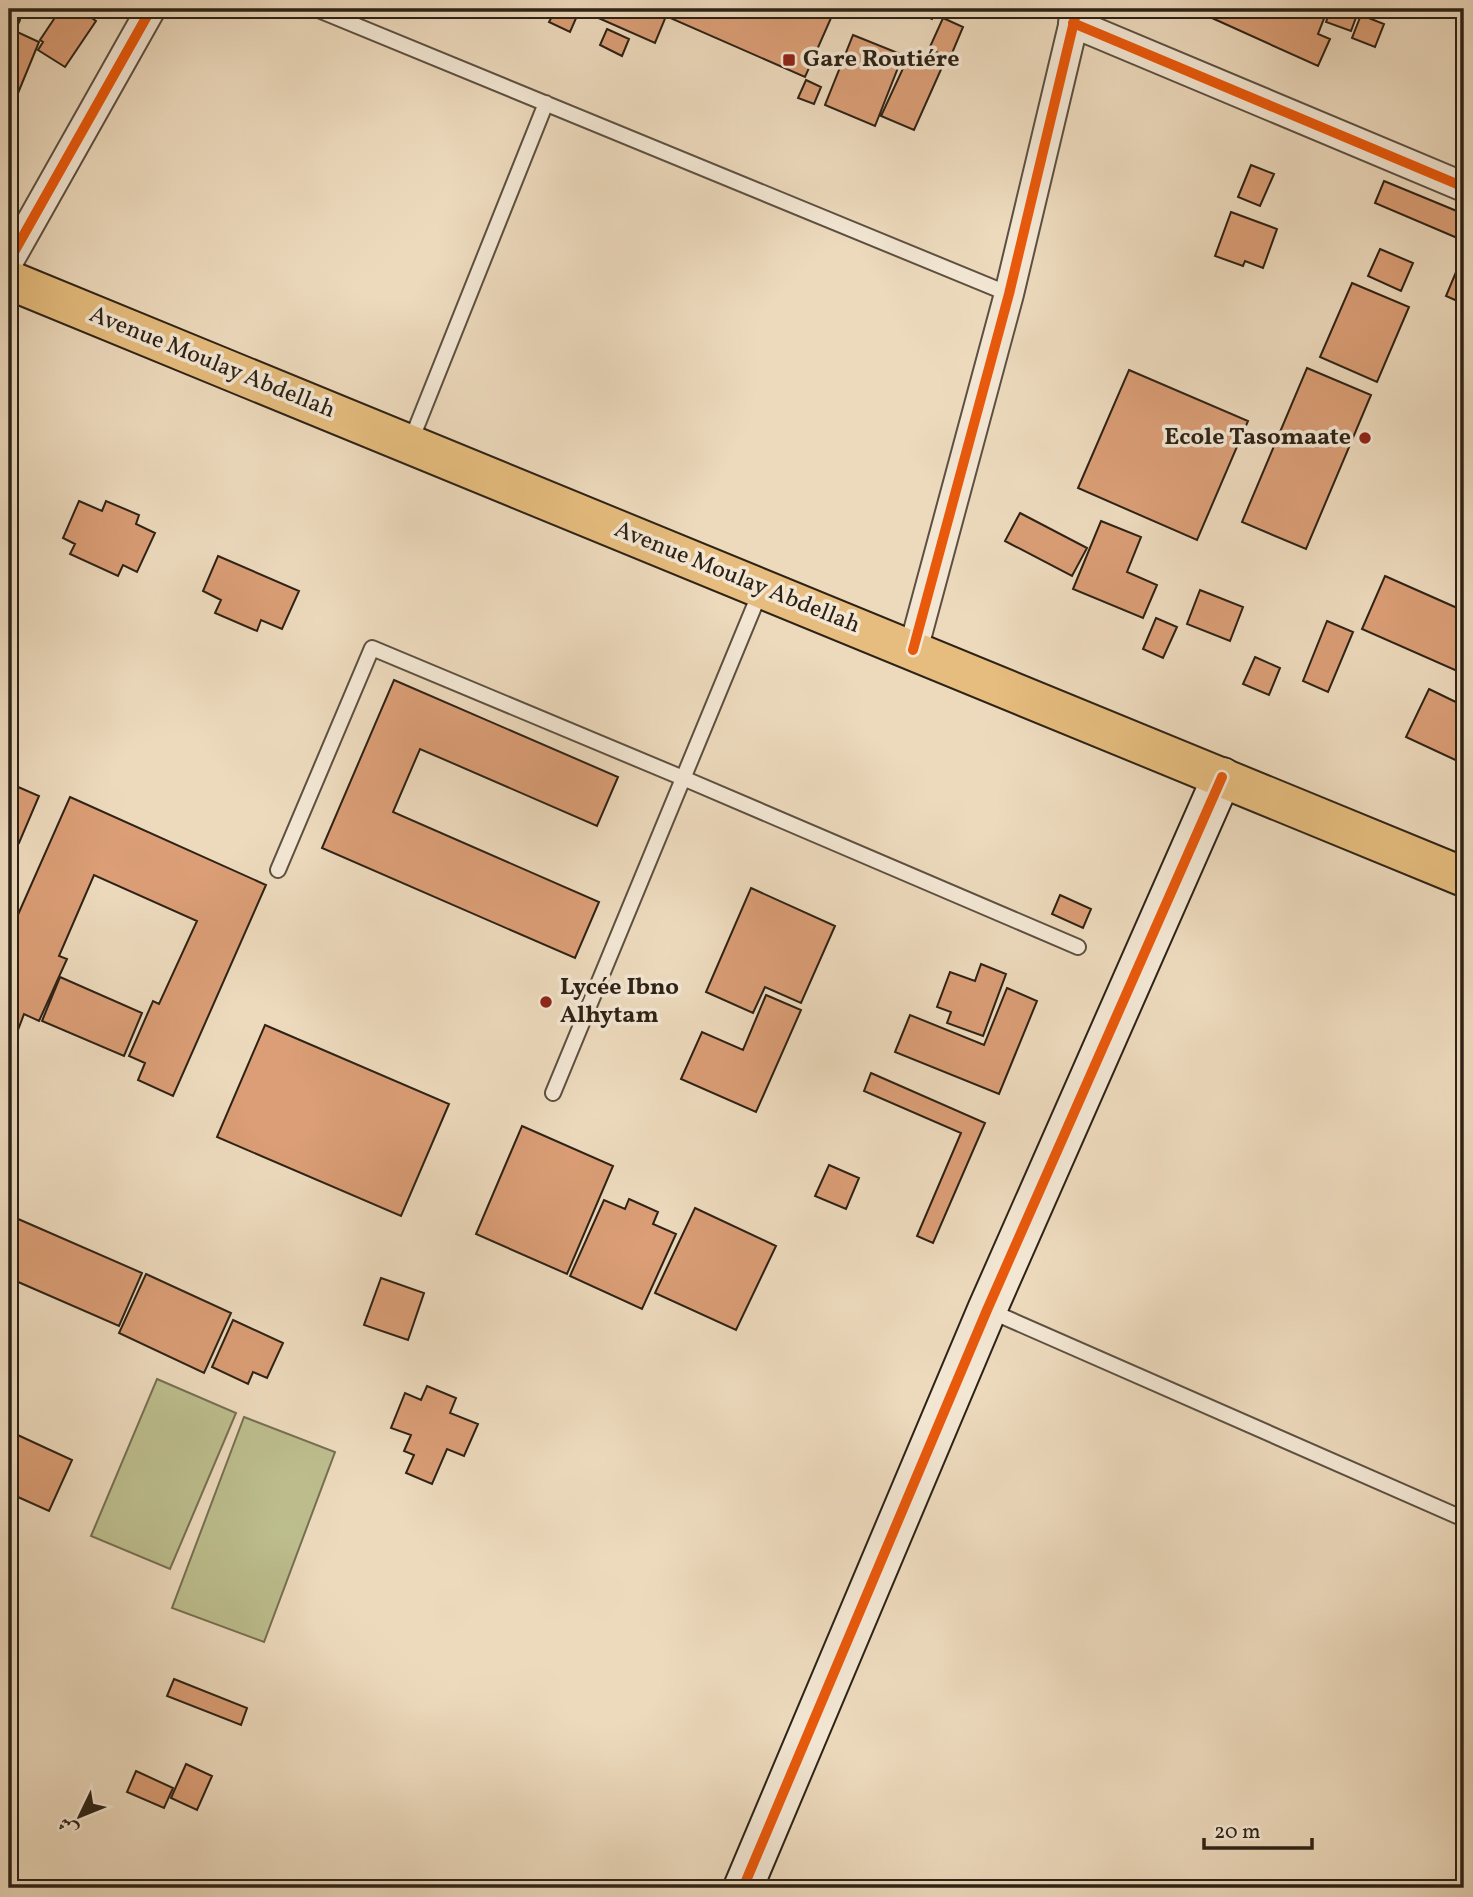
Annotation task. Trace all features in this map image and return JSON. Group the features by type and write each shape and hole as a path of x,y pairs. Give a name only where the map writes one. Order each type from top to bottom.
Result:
{"main road":[{"name":"Avenue Moulay Abdellah","path":"9,280 1464,877"}],"street":[{"path":"9,261 151,9"},
{"path":"913,650 1009,294 1075,16 1464,187"},
{"path":"743,1888 987,1310 1222,777"}],"lane":[{"path":"316,9 1009,294"},
{"path":"410,444 546,103"},
{"path":"554,1093 761,589"},
{"path":"278,870 372,648 1078,947"},
{"path":"987,1310 1464,1519"}],"green space":[{"path":"157,1379 236,1413 170,1569 91,1536"},
{"path":"244,1417 335,1452 264,1642 172,1608"}],"building":[{"path":"66,9 79,9 96,21 65,67 38,50 43,42 40,40 60,10 64,12"},
{"path":"556,9 577,16 570,32 549,22"},
{"name":"Gare Routiére","path":"578,9 835,9 805,77 666,16 655,43"},
{"path":"909,9 937,9 932,19"},
{"path":"1192,9 1309,9 1325,16 1318,34 1330,39 1318,66"},
{"path":"1331,9 1358,12 1351,31 1326,22"},
{"path":"9,15 20,20 15,31 39,42 9,115"},
{"path":"1361,15 1384,24 1375,47 1352,38"},
{"path":"943,18 963,27 950,58 929,49"},
{"path":"607,29 629,39 622,56 600,45"},
{"path":"853,35 903,55 875,126 825,105"},
{"path":"911,51 943,65 914,130 881,116"},
{"path":"806,80 821,87 814,104 798,98"},
{"path":"1251,165 1274,174 1260,206 1238,197"},
{"path":"1384,181 1464,214 1462,240 1375,203"},
{"path":"1231,212 1277,229 1263,268 1245,261 1243,266 1215,256"},
{"path":"1380,249 1413,263 1401,291 1368,276"},
{"path":"1464,253 1464,304 1446,296"},
{"path":"1352,283 1409,307 1377,382 1320,357"},
{"path":"1307,368 1371,395 1306,549 1242,522"},
{"path":"1129,370 1248,421 1197,540 1078,488"},
{"path":"79,501 102,511 106,501 139,515 136,524 155,533 137,572 123,565 118,576 70,554 75,544 63,538"},
{"path":"1020,513 1087,548 1072,576 1005,541"},
{"path":"1101,521 1141,537 1127,572 1157,585 1143,618 1073,589"},
{"path":"218,556 299,591 282,629 261,620 257,631 215,613 221,600 203,591"},
{"path":"1385,576 1464,611 1464,674 1362,629"},
{"path":"1200,590 1243,607 1230,641 1187,624"},
{"path":"1156,618 1177,627 1163,658 1143,649"},
{"path":"1327,621 1353,632 1328,692 1303,681"},
{"path":"1255,657 1280,668 1269,695 1243,684"},
{"path":"394,680 618,777 597,826 420,749 393,812 599,902 575,958 322,848"},
{"path":"1429,689 1464,706 1464,764 1406,737"},
{"path":"9,783 39,796 19,843 9,838"},
{"path":"70,797 266,885 173,1096 138,1080 145,1063 129,1056 153,1001 159,1004 197,921 94,875 59,956 67,959 39,1021 24,1014 18,1030 9,1026 9,935"},
{"path":"751,888 835,926 801,1003 765,987 753,1013 706,992"},
{"path":"1060,895 1091,909 1083,928 1052,914"},
{"path":"981,964 1006,974 983,1036 947,1023 951,1012 937,1007 950,972 975,981"},
{"path":"60,977 142,1013 124,1056 42,1021"},
{"path":"1007,988 1037,1001 999,1094 895,1052 910,1015 984,1045"},
{"path":"766,995 801,1010 756,1112 681,1079 702,1032 743,1050"},
{"path":"265,1025 449,1104 401,1216 217,1137"},
{"path":"871,1073 985,1123 933,1243 917,1236 961,1133 864,1091"},
{"path":"522,1126 613,1166 567,1274 476,1234"},
{"path":"829,1165 859,1178 846,1209 815,1196"},
{"path":"629,1199 658,1212 653,1224 676,1234 642,1309 570,1276 604,1200 625,1209"},
{"path":"695,1208 776,1246 736,1330 655,1293"},
{"path":"9,1215 142,1273 119,1326 9,1278"},
{"path":"146,1274 231,1313 204,1373 119,1333"},
{"path":"381,1278 424,1293 408,1340 364,1325"},
{"path":"233,1320 283,1343 267,1378 253,1372 248,1384 212,1367"},
{"path":"427,1386 456,1398 450,1413 478,1424 464,1456 447,1449 432,1484 406,1473 414,1455 404,1451 411,1435 391,1428 405,1393 421,1400"},
{"path":"9,1431 72,1460 49,1511 9,1493"},
{"path":"174,1679 247,1708 241,1725 167,1696"},
{"path":"186,1764 212,1776 197,1810 171,1798"},
{"path":"136,1771 173,1788 164,1808 127,1792"}],"cycle path":[{"path":"9,261 151,9"},
{"path":"913,650 1009,294 1077,9"},
{"path":"1073,23 1464,187"},
{"path":"743,1888 987,1310 1222,777"}],"place":[{"name":"Gare Routiére","path":"789,60"},
{"name":"Ecole Tasomaate","path":"1365,438"},
{"name":"Lycée Ibno Alhytam","path":"546,1002"}]}
